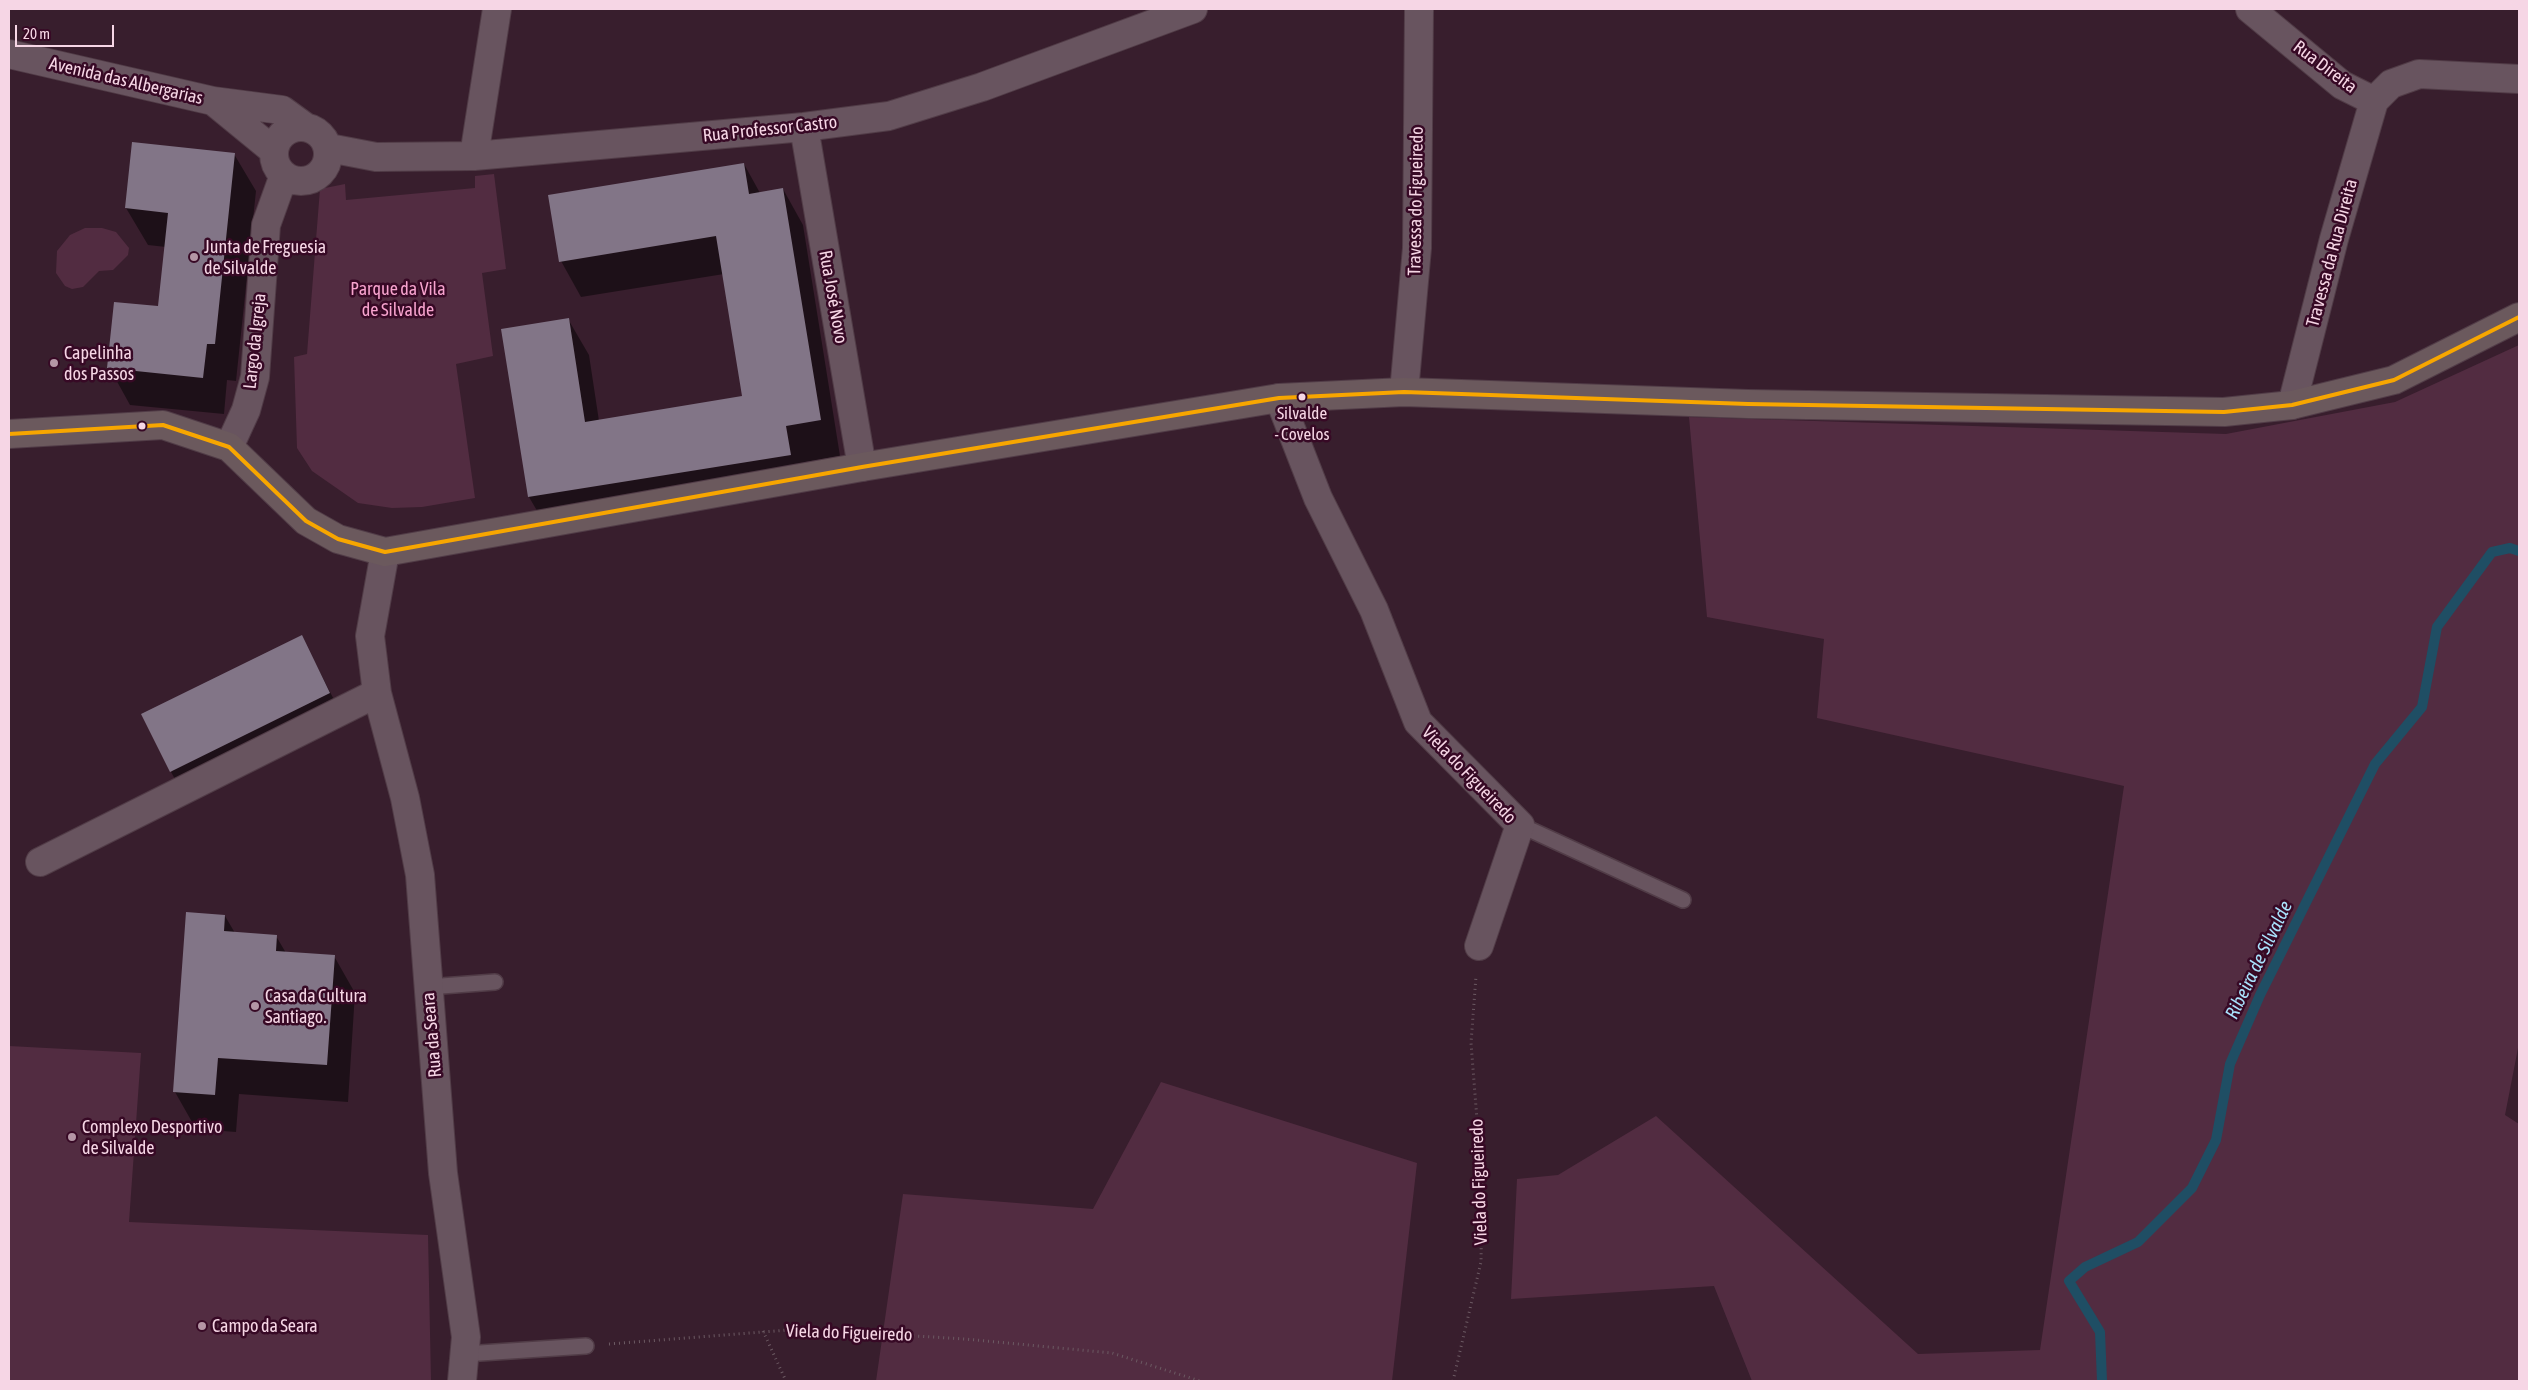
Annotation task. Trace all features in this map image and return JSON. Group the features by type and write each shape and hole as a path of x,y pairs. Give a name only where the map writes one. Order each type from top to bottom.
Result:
{"main road":[{"path":"9,434 163,425 229,447 306,521 338,539 385,552 862,467 1279,398 1404,392 1748,404 2224,412 2292,405 2394,380 2519,317"}],"street":[{"path":"474,156 497,9"},
{"name":"Rua Professor Castro","path":"328,148 376,157 474,156 804,127 889,116 982,87 1193,9"},
{"name":"Travessa do Figueiredo","path":"1404,392 1417,248 1419,9"},
{"name":"Rua Direita","path":"2250,9 2342,85 2374,101 2392,84 2419,74 2519,78"},
{"name":"Avenida das Albergarias","path":"9,54 213,101 282,110 304,126"},
{"name":"Avenida das Albergarias","path":"213,101 279,163"},
{"name":"Travessa da Rua Direita","path":"2292,405 2334,239 2374,101"},
{"path":"279,163 293,180 312,179 320,174 326,166 328,148 320,133 304,126"},
{"name":"Largo da Igreja","path":"229,447 246,410 255,377 266,225 279,163 276,143 287,130 304,126"},
{"name":"Rua José Novo","path":"804,127 862,467"},
{"name":"Viela do Figueiredo","path":"1279,398 1318,498 1374,610 1418,722 1520,825 1479,946"},
{"name":"Rua da Seara","path":"385,552 370,636 377,693 406,798 420,875 443,1173 466,1337 462,1381"},
{"path":"40,862 377,693"}],"lane":[{"path":"1520,825 1683,900"},
{"path":"428,987 495,982"},
{"path":"465,1354 586,1346"}],"path":[{"name":"Viela do Figueiredo","path":"1453,1381 1481,1262 1482,1184 1471,1043 1479,946"},
{"name":"Viela do Figueiredo","path":"586,1346 801,1328 965,1339 1112,1353 1200,1381"},
{"path":"763,1331 786,1381"}],"green space":[{"name":"Parque da Vila de Silvalde","path":"494,174 506,269 482,273 493,356 456,364 475,498 422,507 392,508 358,503 312,471 297,448 294,357 307,354 320,189 345,184 346,200 475,188 475,176"},
{"path":"85,228 102,228 116,232 129,248 128,255 113,270 99,271 83,287 72,289 65,286 56,273 57,251 70,235"},
{"path":"2519,345 2519,1043 2505,1115 2519,1124 2519,1381 1752,1381 1714,1286 1511,1299 1517,1179 1558,1175 1656,1116 1918,1354 2040,1350 2124,786 1817,718 1824,639 1707,617 1689,417 2226,434 2395,402"},
{"name":"Complexo Desportivo de Silvalde","path":"9,1046 141,1053 129,1222 428,1235 431,1381 9,1381"},
{"path":"1161,1082 1417,1163 1392,1381 876,1381 903,1194 1093,1209"}],"building":[{"name":"Junta de Freguesia de Silvalde","path":"132,142 235,153 215,344 207,344 203,378 107,368 114,302 158,306 168,213 125,208"},
{"path":"744,163 749,194 783,188 821,420 786,426 791,455 528,497 501,329 569,318 585,422 742,396 716,236 559,262 548,195"},
{"path":"302,635 330,693 170,772 141,714"},
{"name":"Casa da Cultura Santiago.","path":"186,912 225,915 224,931 277,935 276,951 335,955 327,1065 218,1058 215,1095 173,1092"}],"waterway":[{"name":"Ribeira de Silvalde","path":"2102,1381 2100,1332 2069,1281 2085,1267 2138,1242 2192,1188 2216,1140 2230,1064 2260,995 2375,764 2422,707 2437,627 2492,552 2510,548 2519,551"}],"transit line":[{"path":"9,434 163,425 229,447 306,521 338,539 385,552 862,467 1279,398 1404,392 1748,404 2224,412 2292,405 2394,380 2519,317"}],"place":[{"name":"Junta de Freguesia de Silvalde","path":"194,257"},
{"name":"Capelinha dos Passos","path":"54,363"},
{"name":"Silvalde - Covelos","path":"1302,397"},
{"name":"Casa da Cultura Santiago.","path":"255,1006"},
{"name":"Complexo Desportivo de Silvalde","path":"72,1137"},
{"name":"Campo da Seara","path":"202,1326"}]}
